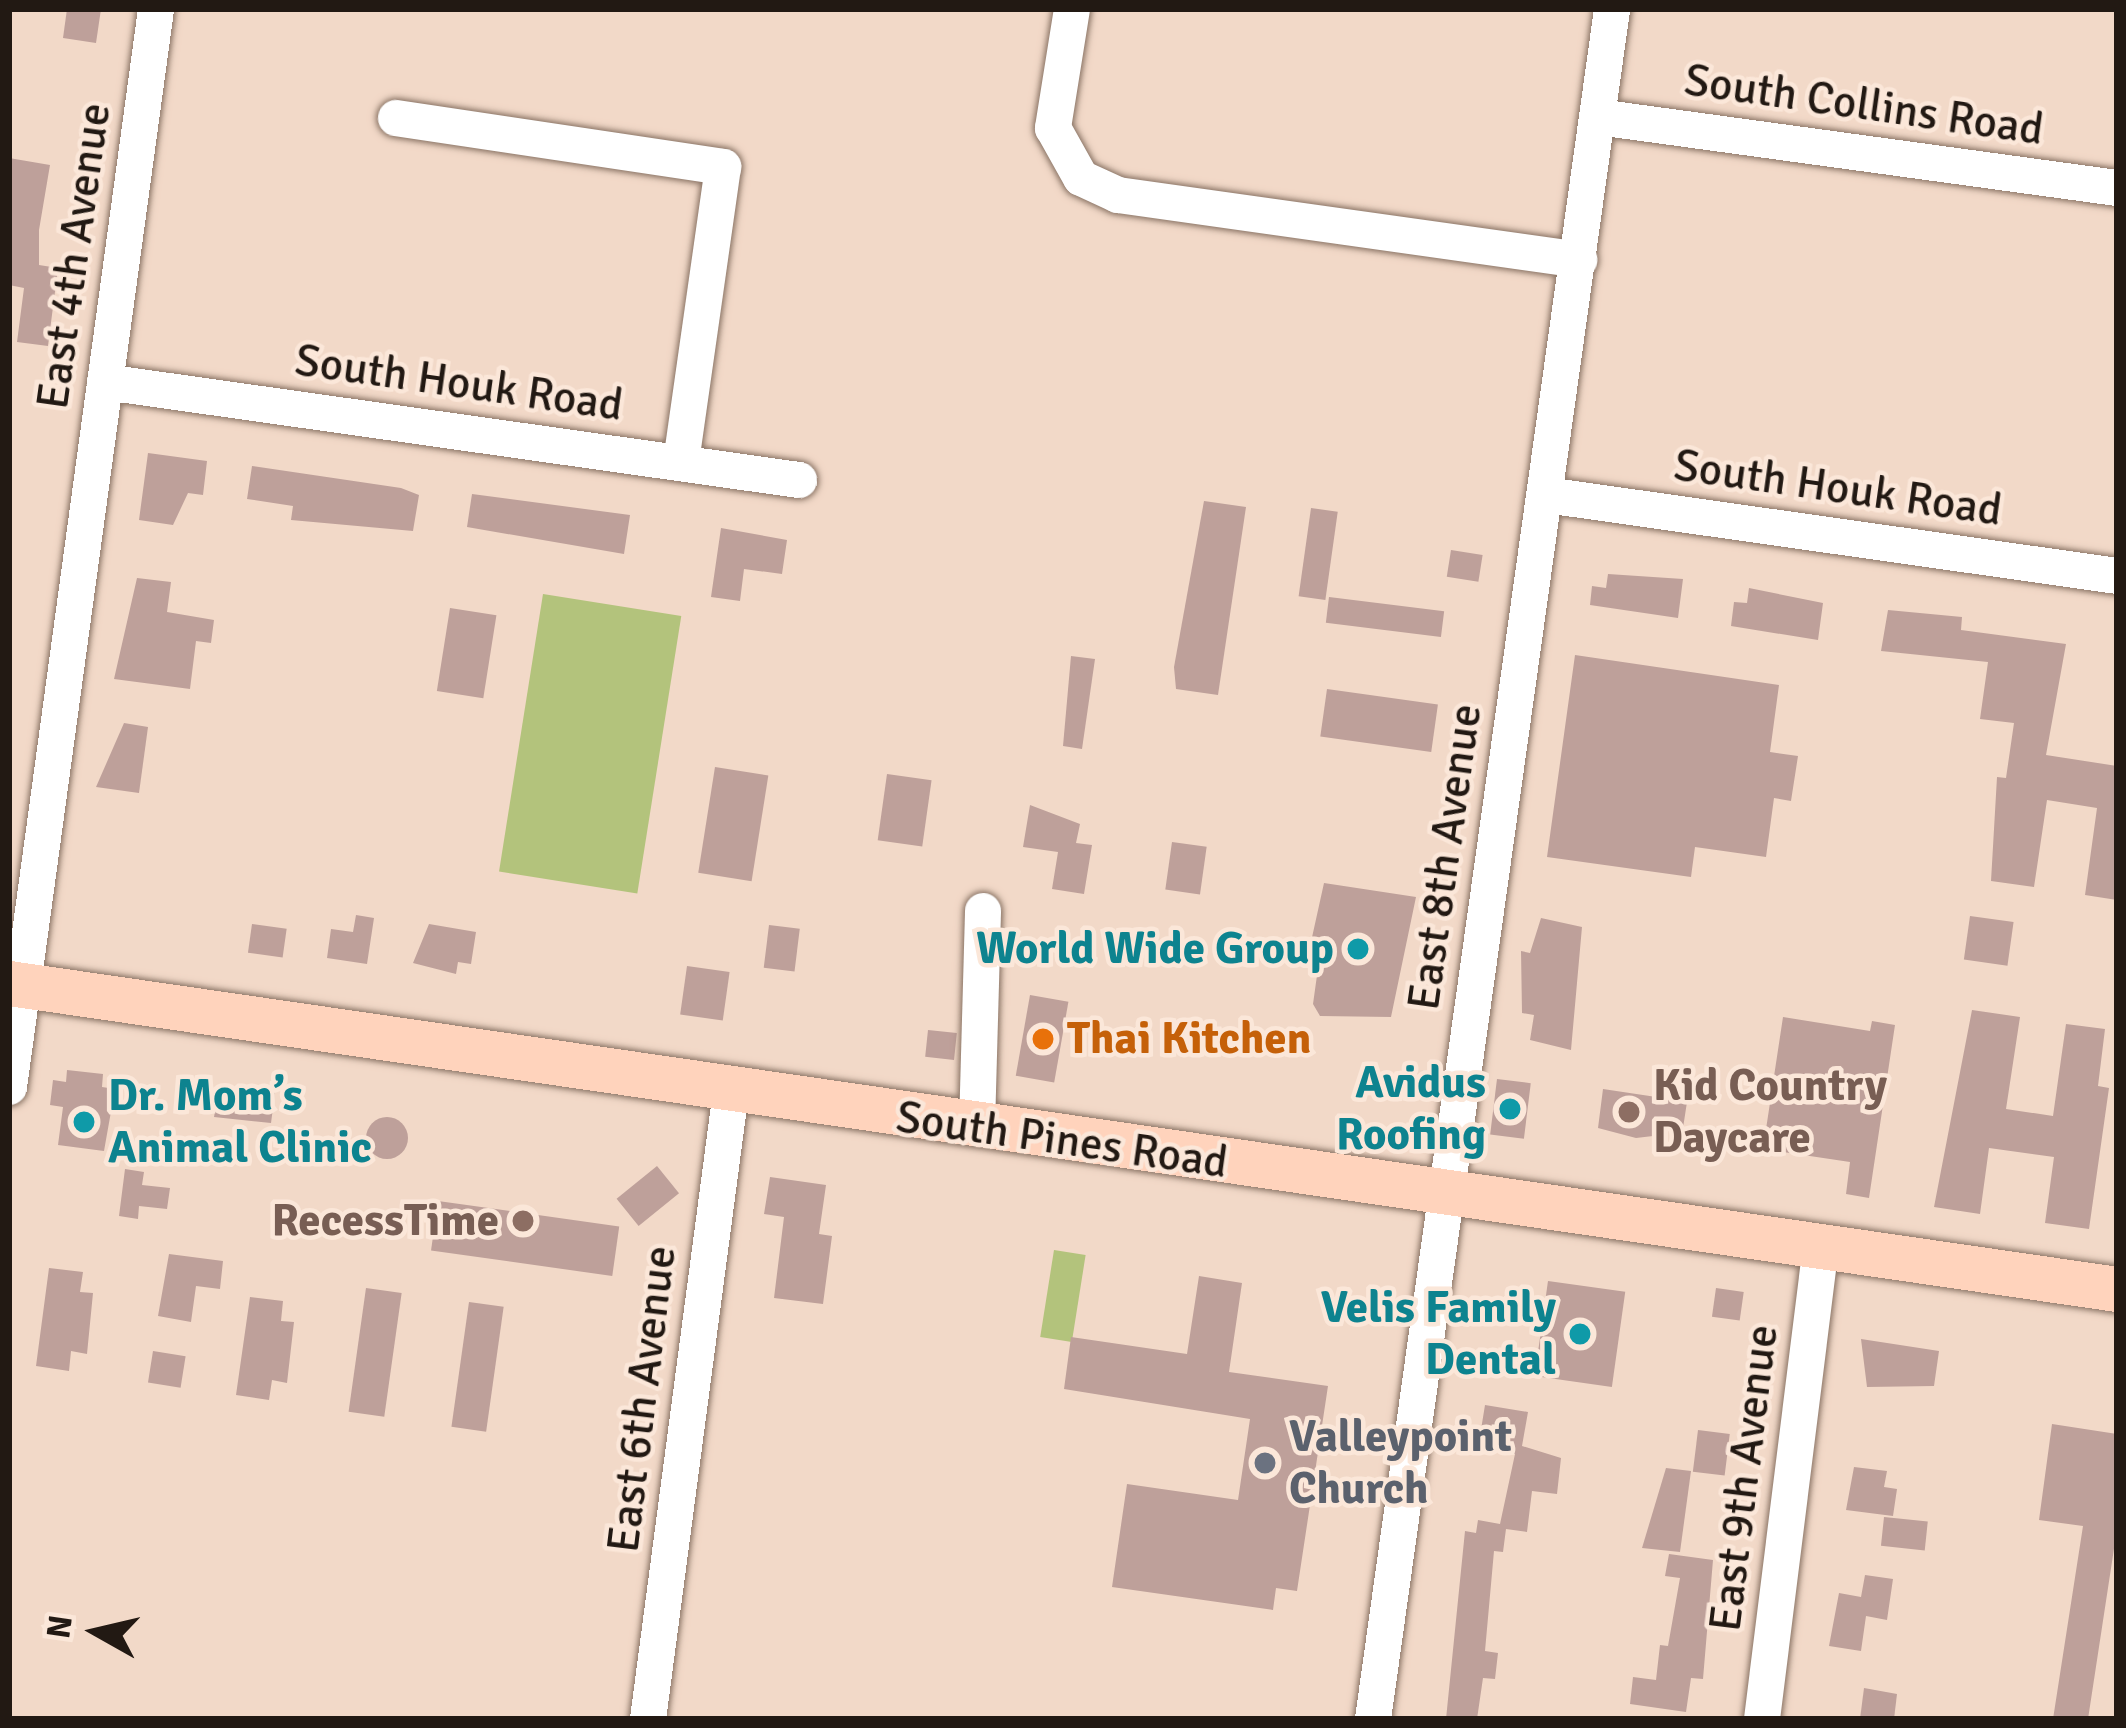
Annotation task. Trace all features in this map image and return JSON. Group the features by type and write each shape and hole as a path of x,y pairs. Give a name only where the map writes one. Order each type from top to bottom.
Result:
{"main road":[{"name":"South Pines Road","path":"16,984 1444,1198 2117,1289"}],"street":[{"name":"East 4th Avenue","path":"9,1088 16,984 156,9"},
{"path":"1072,9 1053,128 1068,161 1118,195 1580,260"},
{"name":"East 8th Avenue","path":"1373,1719 1612,9"},
{"name":"South Collins Road","path":"1598,117 2117,188"},
{"path":"397,118 723,167 681,464"},
{"name":"South Houk Road","path":"105,382 799,480"},
{"name":"South Houk Road","path":"1546,495 2117,576"},
{"path":"977,1127 982,911"},
{"name":"East 6th Avenue","path":"648,1719 731,1091"},
{"name":"East 9th Avenue","path":"1762,1719 1821,1249"}],"green space":[{"path":"543,594 681,616 637,893 499,872"},
{"path":"1054,1250 1086,1255 1072,1342 1040,1337"}],"building":[{"path":"67,9 101,9 96,43 63,38"},
{"path":"9,158 50,165 39,230 39,265 58,268 48,346 17,342 24,288 9,285"},
{"path":"148,453 207,461 203,495 188,493 173,525 139,520"},
{"path":"252,466 401,488 419,495 413,531 291,520 293,506 247,499"},
{"path":"472,494 630,515 624,554 467,527"},
{"path":"1204,501 1246,507 1218,695 1176,689 1174,667"},
{"path":"1311,508 1338,512 1325,600 1299,596"},
{"path":"721,528 787,540 782,574 744,569 740,601 711,597"},
{"path":"1451,550 1483,555 1478,582 1447,577"},
{"path":"1608,574 1683,579 1678,618 1590,605 1592,586 1606,588"},
{"path":"137,578 171,582 167,612 214,620 211,643 196,641 190,689 114,679"},
{"path":"1749,588 1823,603 1818,640 1731,626 1734,602 1747,603"},
{"path":"1329,597 1444,611 1441,637 1326,623"},
{"path":"450,608 496,615 483,698 437,691"},
{"path":"1888,610 1962,617 1961,630 2066,644 2046,755 2117,766 2117,900 2085,895 2097,808 2047,800 2034,887 1991,881 1997,777 2006,778 2014,723 1980,719 1988,662 1881,651"},
{"path":"1575,655 1779,685 1770,752 1798,756 1791,801 1774,798 1766,857 1695,847 1691,877 1547,857"},
{"path":"1071,656 1095,659 1082,749 1063,746"},
{"path":"1327,689 1438,705 1431,752 1320,737"},
{"path":"124,723 148,727 139,793 96,787"},
{"path":"715,767 768,775 752,881 698,873"},
{"path":"887,774 932,780 922,847 878,840"},
{"path":"1030,805 1080,824 1076,843 1092,845 1084,894 1052,889 1058,852 1023,847"},
{"path":"1172,842 1207,847 1200,894 1165,890"},
{"name":"World Wide Group","path":"1324,883 1416,897 1391,1017 1320,1016 1313,1004 1319,961 1307,960"},
{"path":"356,915 374,918 367,964 327,958 331,929 353,932"},
{"path":"1970,916 2014,922 2007,966 1964,960"},
{"path":"1541,918 1582,927 1571,1050 1530,1040 1534,1015 1522,1013 1521,951 1530,953"},
{"path":"252,924 287,929 283,958 248,953"},
{"path":"429,924 476,932 471,964 458,962 456,974 413,963"},
{"path":"769,925 800,929 795,971 764,968"},
{"path":"687,966 730,972 723,1021 680,1015"},
{"name":"Thai Kitchen","path":"1030,995 1068,1002 1054,1083 1016,1076"},
{"path":"1972,1010 2020,1017 2006,1109 2053,1116 2066,1024 2105,1029 2098,1086 2109,1088 2089,1229 2045,1223 2054,1157 1989,1148 1980,1214 1934,1207"},
{"path":"1783,1017 1870,1031 1872,1021 1895,1025 1869,1198 1846,1194 1850,1162 1763,1149"},
{"path":"928,1030 957,1033 954,1060 925,1057"},
{"name":"Dr. Mom’s Animal Clinic","path":"67,1070 103,1074 102,1087 115,1089 104,1151 58,1145 63,1107 50,1105 53,1080 66,1082"},
{"name":"Avidus Roofing","path":"1497,1079 1531,1083 1524,1139 1490,1135"},
{"name":"Kid Country Daycare","path":"1664,1085 1689,1089 1683,1128 1655,1124 1653,1136 1636,1138 1598,1128 1603,1089 1663,1098"},
{"path":"240,1088 275,1093 271,1123 214,1117 218,1094 238,1097"},
{"path":"387,1117 402,1123 408,1138 402,1153 387,1159 372,1153 366,1138 372,1123"},
{"path":"657,1166 679,1193 639,1226 617,1199"},
{"path":"125,1169 144,1172 142,1185 170,1188 167,1209 139,1206 138,1219 119,1216"},
{"path":"770,1177 826,1185 819,1234 832,1236 823,1304 774,1298 784,1217 764,1214"},
{"path":"438,1201 619,1226 612,1276 431,1251"},
{"path":"169,1254 223,1261 220,1289 196,1286 191,1322 158,1316"},
{"path":"49,1268 83,1272 80,1292 93,1293 87,1354 71,1351 69,1371 36,1366"},
{"name":"Valleypoint Church","path":"1199,1276 1242,1283 1229,1372 1328,1386 1297,1591 1276,1588 1273,1610 1112,1587 1127,1484 1238,1500 1250,1419 1064,1389 1071,1337 1187,1354"},
{"name":"Velis Family Dental","path":"1548,1281 1625,1292 1612,1387 1535,1376"},
{"path":"366,1288 402,1293 384,1417 349,1412"},
{"path":"1716,1288 1744,1292 1740,1321 1712,1317"},
{"path":"250,1297 283,1301 281,1321 294,1322 287,1383 272,1380 269,1400 236,1395"},
{"path":"469,1302 504,1307 486,1432 451,1427"},
{"path":"1861,1339 1939,1351 1934,1386 1867,1387"},
{"path":"153,1351 186,1356 181,1388 148,1383"},
{"path":"1485,1405 1528,1412 1522,1446 1561,1458 1557,1494 1532,1491 1527,1532 1506,1529 1503,1552 1494,1551 1485,1651 1498,1653 1495,1679 1483,1678 1477,1719 1446,1719 1465,1531 1476,1533 1478,1520 1500,1524 1515,1454 1478,1448"},
{"path":"2052,1424 2117,1434 2117,1529 2088,1719 2053,1719 2083,1526 2039,1520"},
{"path":"1698,1430 1730,1434 1725,1476 1693,1472"},
{"path":"1854,1467 1887,1471 1884,1487 1897,1489 1893,1516 1846,1510"},
{"path":"1666,1468 1691,1471 1680,1552 1642,1548"},
{"path":"1884,1517 1928,1522 1925,1550 1881,1546"},
{"path":"1669,1554 1713,1560 1703,1679 1691,1678 1686,1712 1630,1704 1633,1677 1656,1680 1660,1645 1668,1646 1680,1578 1665,1576"},
{"path":"1865,1575 1893,1579 1887,1620 1866,1616 1861,1651 1829,1646 1839,1593 1861,1597"},
{"path":"1864,1688 1897,1694 1894,1719 1860,1719"}],"place":[{"name":"World Wide Group","path":"1358,949"},
{"name":"Thai Kitchen","path":"1043,1039"},
{"name":"Avidus Roofing","path":"1510,1109"},
{"name":"Kid Country Daycare","path":"1629,1112"},
{"name":"Dr. Mom’s Animal Clinic","path":"84,1122"},
{"name":"RecessTime","path":"523,1221"},
{"name":"Velis Family Dental","path":"1580,1334"},
{"name":"Valleypoint Church","path":"1265,1463"}]}
